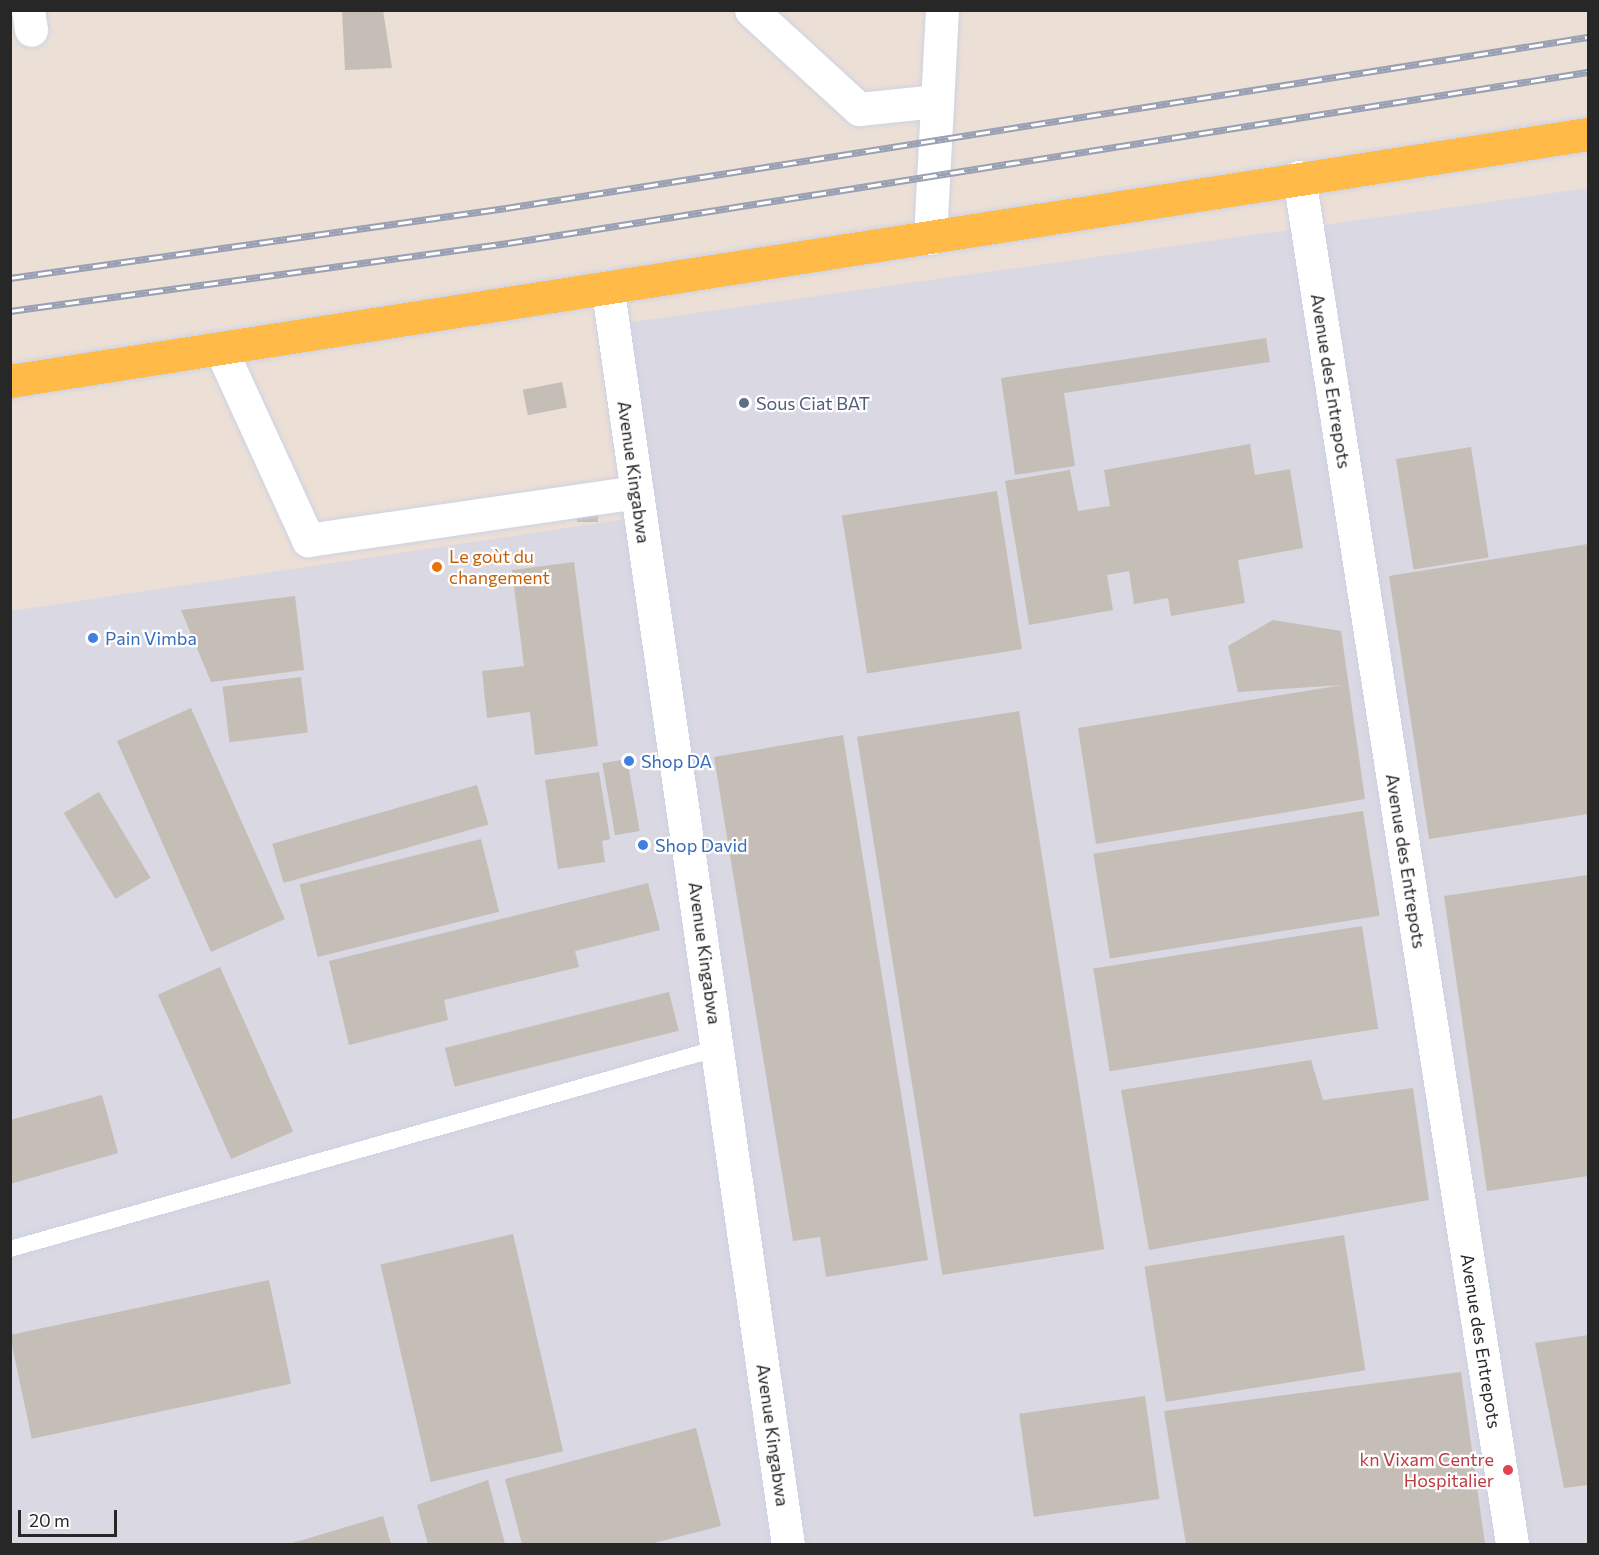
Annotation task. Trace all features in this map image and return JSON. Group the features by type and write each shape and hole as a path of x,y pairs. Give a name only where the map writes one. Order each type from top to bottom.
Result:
{"main road":[{"path":"10,381 222,352 1299,177 1588,134"}],"street":[{"path":"751,10 859,109 935,101"},
{"path":"930,238 935,101 942,10"},
{"name":"Avenue des Entrepots","path":"1299,177 1512,1545"},
{"name":"Avenue Kingabwa","path":"608,291 788,1545"},
{"path":"222,352 308,540 637,492"}],"lane":[{"path":"10,1249 718,1048"}],"shaded area":[{"path":"1588,188 1588,1544 11,1544 11,611 640,517 610,325"}],"building":[{"path":"342,10 383,10 392,68 345,70"},
{"path":"1266,338 1270,362 1064,393 1075,466 1015,475 1001,378"},
{"path":"562,382 567,408 528,415 523,390"},
{"path":"1250,444 1255,475 1290,469 1303,548 1238,560 1245,603 1171,616 1168,598 1134,604 1129,571 1107,575 1113,610 1029,625 1005,481 1070,470 1078,511 1110,506 1104,470"},
{"path":"1471,447 1489,558 1413,570 1396,459"},
{"path":"997,491 1022,649 867,674 842,516"},
{"path":"577,508 598,508 598,522 577,522"},
{"path":"1588,544 1588,814 1429,839 1389,576"},
{"path":"574,562 598,746 535,755 530,712 487,718 482,671 524,666 512,570"},
{"path":"295,596 304,670 211,682 181,610"},
{"path":"1273,620 1341,631 1365,799 1096,844 1078,728 1343,685 1238,692 1228,646"},
{"path":"301,677 308,733 229,742 223,687"},
{"path":"191,708 285,919 211,952 117,741"},
{"path":"1019,711 1104,1249 942,1275 857,737"},
{"path":"843,735 928,1260 826,1277 820,1237 793,1241 714,757"},
{"path":"627,759 640,831 615,835 602,763"},
{"path":"599,772 610,839 602,841 605,862 558,869 545,780"},
{"path":"477,785 488,824 284,883 272,844"},
{"path":"99,792 151,878 115,899 64,813"},
{"path":"1363,811 1380,916 1110,958 1093,854"},
{"path":"481,839 499,912 318,957 300,884"},
{"path":"1588,875 1588,1176 1487,1191 1444,896"},
{"path":"648,883 660,930 575,951 579,967 444,1000 448,1020 349,1045 329,961"},
{"path":"1362,926 1378,1029 1110,1071 1093,969"},
{"path":"220,967 293,1131 231,1159 158,995"},
{"path":"669,992 679,1031 455,1087 445,1048"},
{"path":"1311,1060 1323,1100 1413,1088 1429,1200 1149,1250 1121,1090"},
{"path":"102,1095 118,1153 10,1184 10,1120"},
{"path":"513,1234 563,1451 431,1482 380,1265"},
{"path":"1344,1235 1365,1370 1166,1402 1144,1267"},
{"path":"269,1280 291,1384 32,1439 10,1335"},
{"path":"1588,1335 1588,1485 1564,1488 1535,1343"},
{"path":"1461,1372 1485,1544 1186,1544 1164,1411"},
{"path":"1145,1396 1159,1499 1034,1517 1019,1414"},
{"path":"696,1428 721,1526 650,1544 522,1544 505,1479"},
{"path":"488,1480 505,1544 428,1544 417,1505"},
{"path":"383,1516 391,1544 289,1544"}],"railway":[{"path":"10,278 506,208 1588,37"},
{"path":"10,311 508,243 1588,72"}],"place":[{"name":"Sous Ciat BAT","path":"744,403"},
{"name":"Le goùt du changement","path":"437,567"},
{"name":"Pain Vimba","path":"93,638"},
{"name":"Shop DA","path":"629,761"},
{"name":"Shop David","path":"643,845"},
{"name":"kn Vixam Centre Hospitalier","path":"1508,1470"}]}
